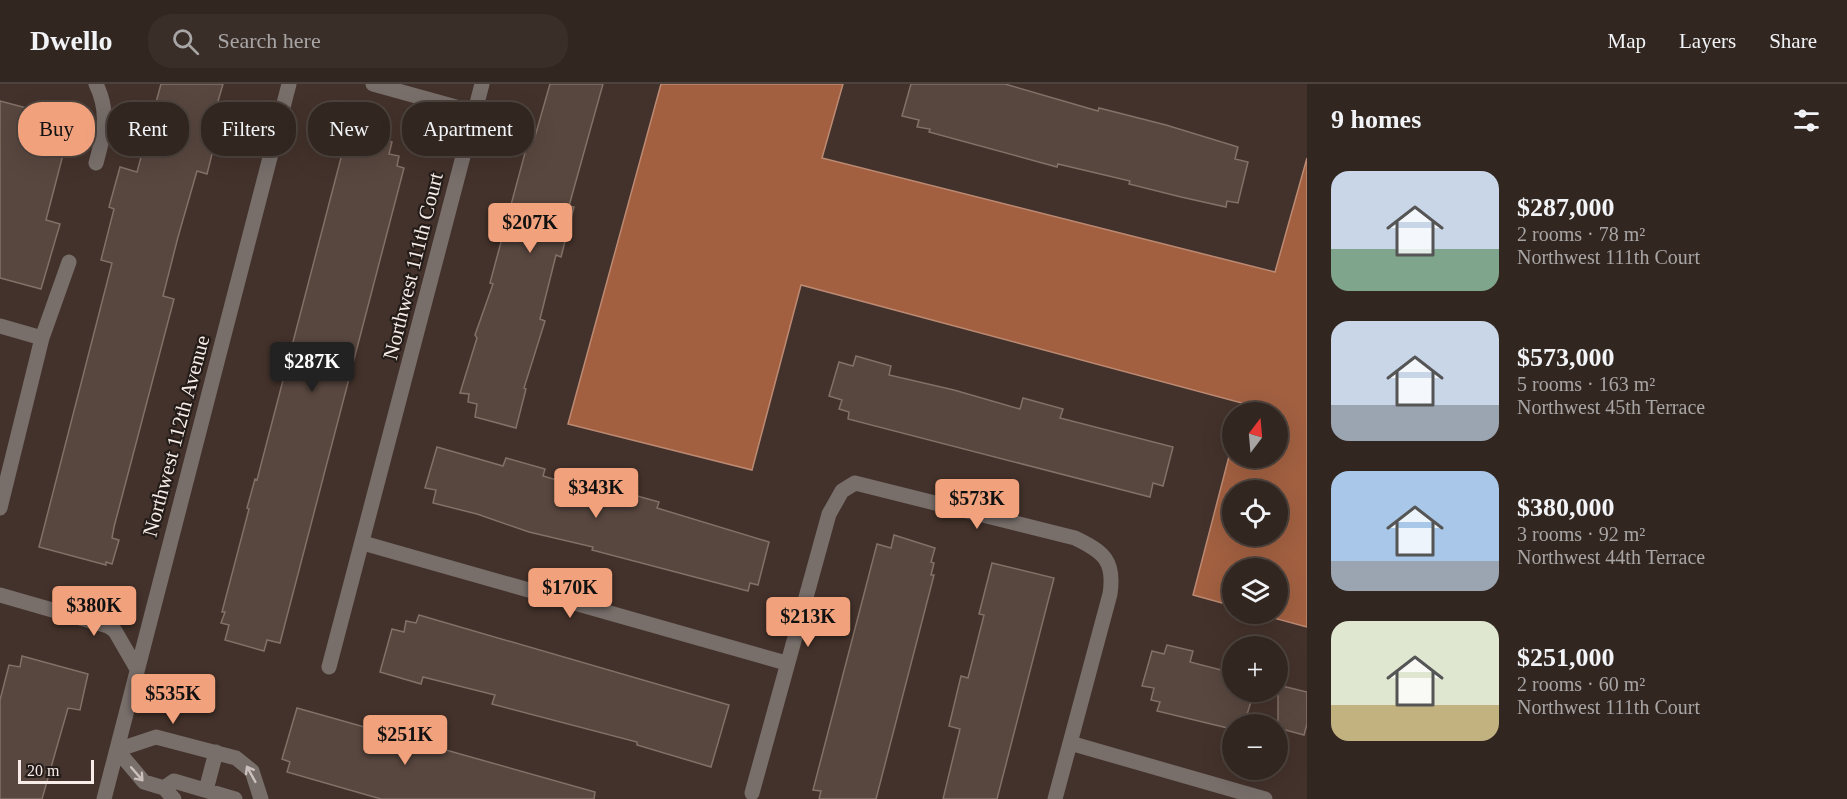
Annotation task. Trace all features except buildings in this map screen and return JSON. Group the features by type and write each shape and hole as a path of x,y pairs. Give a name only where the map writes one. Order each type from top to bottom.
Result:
{"street":[{"path":"96,84 106,115 105,130 96,163"},
{"name":"Northwest 112th Avenue","path":"104,799 289,84"},
{"path":"373,84 400,88 443,102"},
{"name":"Northwest 111th Court","path":"477,102 482,84"},
{"name":"Northwest 111th Court","path":"329,668 463,156"},
{"path":"0,508 42,338 69,262"},
{"path":"0,326 42,338"},
{"path":"753,793 786,663 829,514 842,491 855,483 1075,538 1096,549 1107,559 1111,575 1110,594 1055,799"},
{"path":"363,543 786,663"},
{"path":"0,595 108,626 115,631 137,669"},
{"path":"235,799 174,781 169,793 144,782 117,750 156,737 236,758 248,766 261,799"},
{"path":"1070,743 1265,799"},
{"path":"206,790 216,752"}],"shaded area":[{"path":"661,84 843,84 822,158 1275,272 1307,158 1307,627 1288,622 1288,558 1222,558 1222,603 1193,595 1222,483 1222,546 1288,546 1288,480 1223,480 1226,468 1288,468 1288,402 1238,402 801,285 752,470 568,424"}]}
